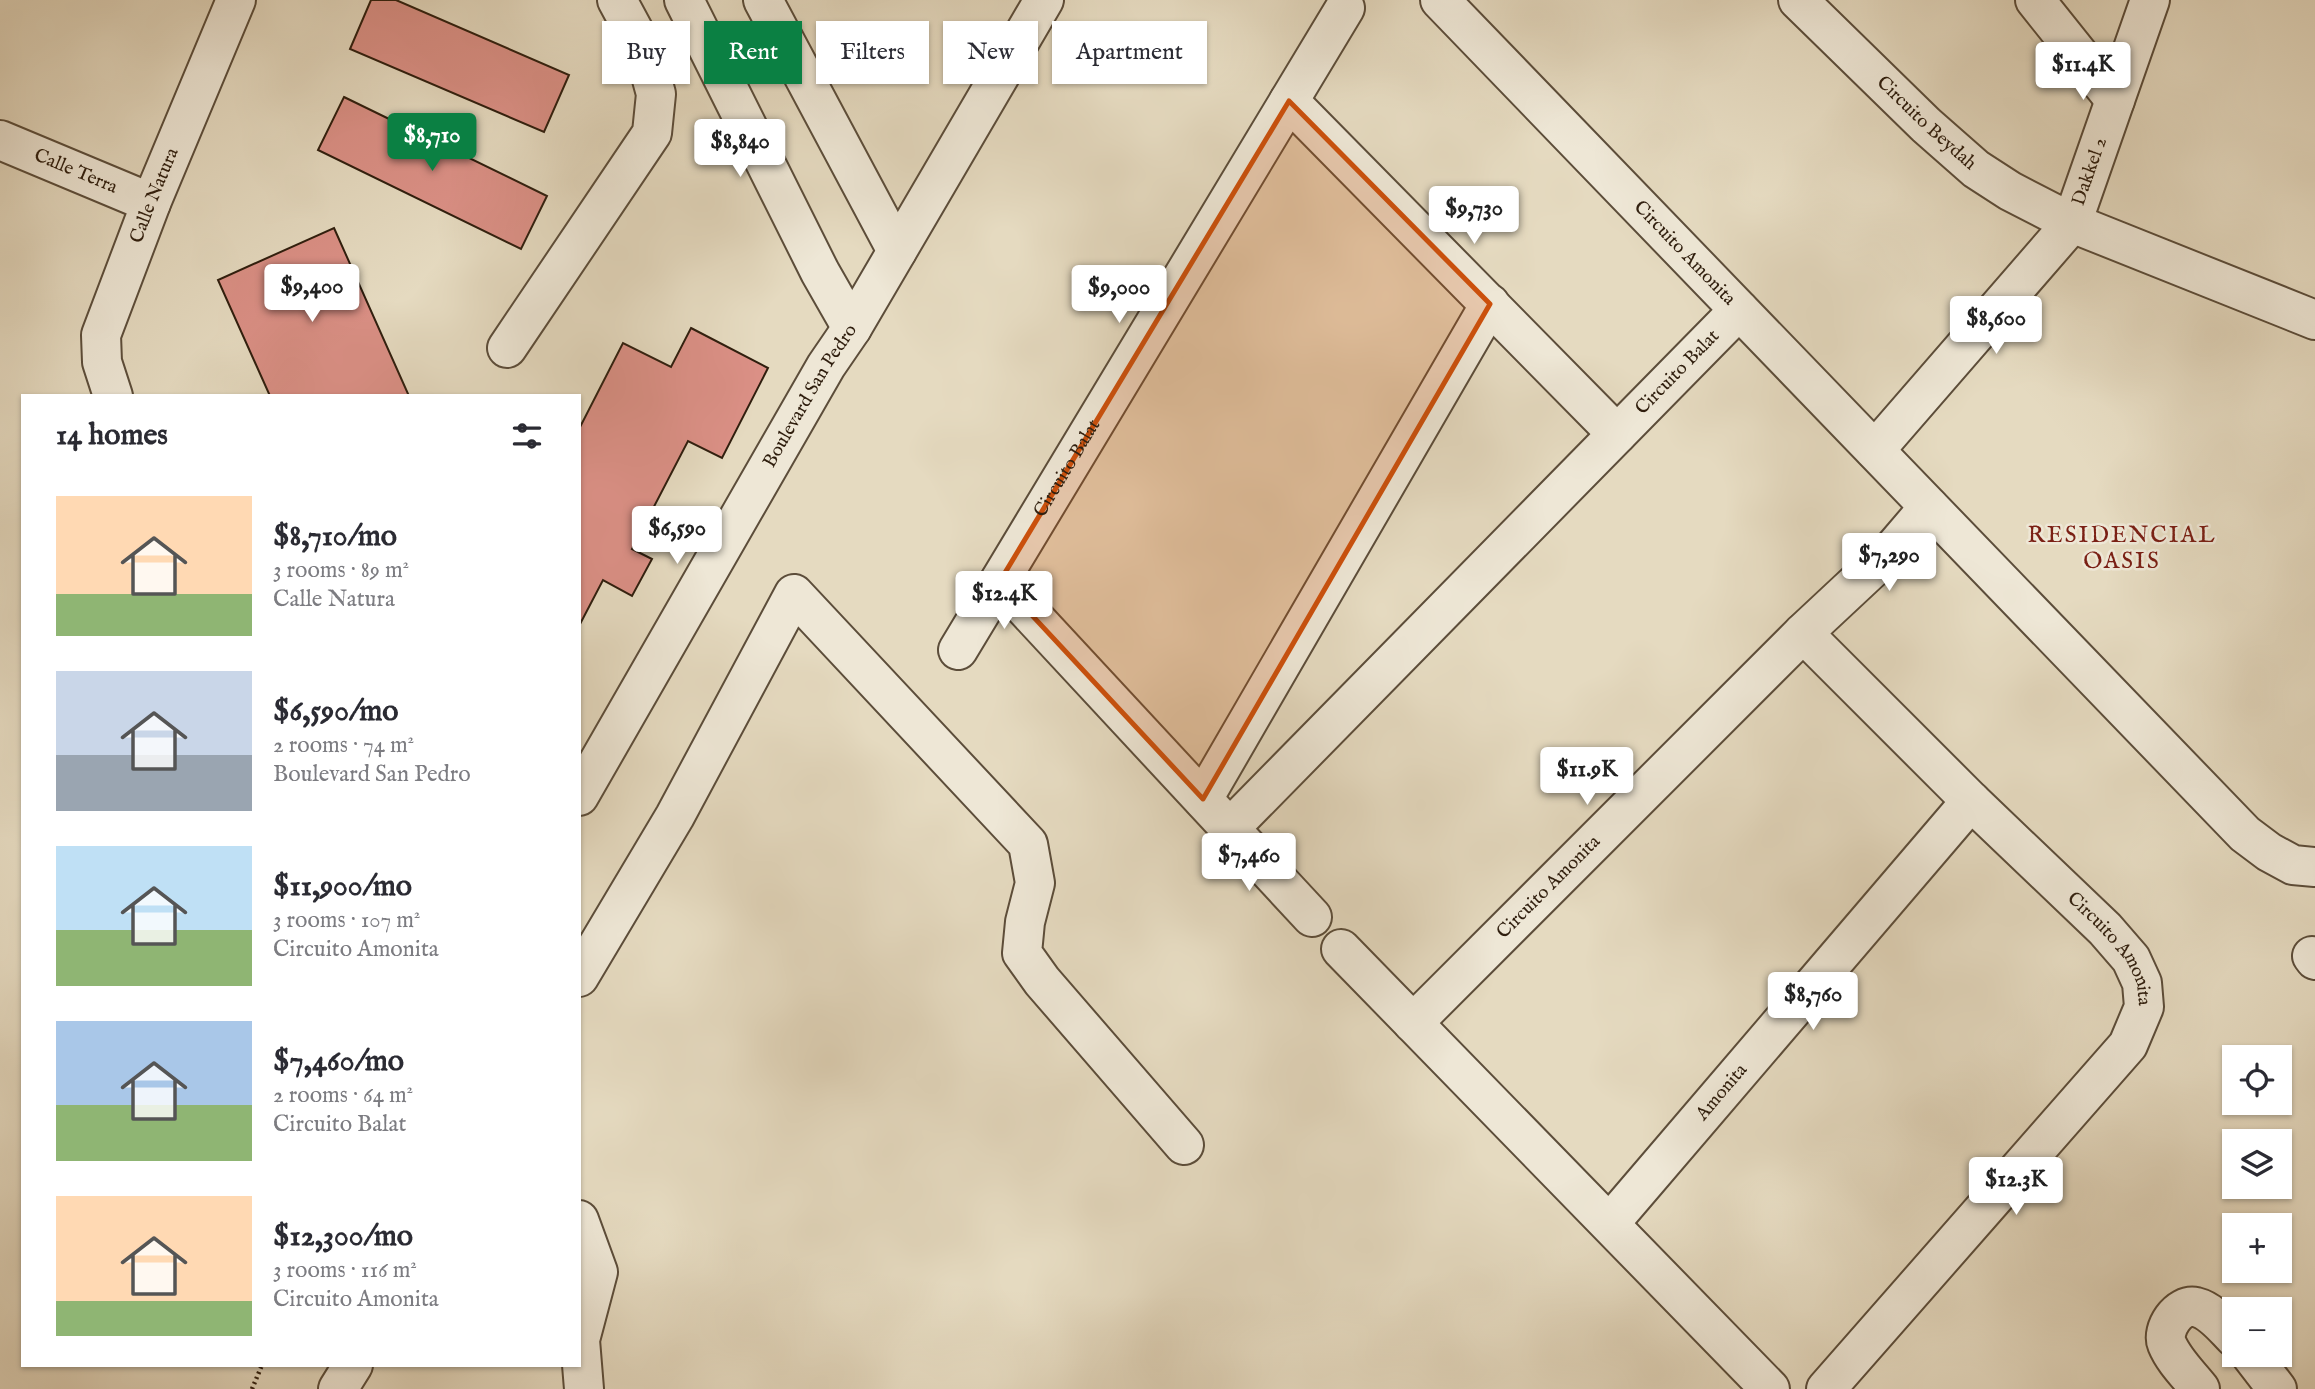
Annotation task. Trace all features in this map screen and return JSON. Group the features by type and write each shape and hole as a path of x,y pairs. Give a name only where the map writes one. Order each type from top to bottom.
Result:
{"street":[{"name":"Calle Natura","path":"112,394 102,362 101,335 151,203 236,0"},
{"path":"508,348 652,133 656,94 644,50 617,0"},
{"path":"684,0 820,272 852,328"},
{"path":"763,0 897,251"},
{"name":"Boulevard San Pedro","path":"581,793 826,366 852,328 1044,0"},
{"name":"Circuito Amonita","path":"1440,0 2245,834 2269,852 2293,865 2315,867"},
{"name":"Circuito Beydah","path":"1798,0 1926,125 1976,169 2010,191 2072,223 2315,320"},
{"path":"2035,0 2115,100"},
{"name":"Dakkel 2","path":"2072,223 2150,0"},
{"name":"Circuito Balat","path":"958,650 1345,8"},
{"path":"1289,101 1617,434"},
{"name":"Calle Terra","path":"0,139 151,203"},
{"path":"1875,450 2072,223"},
{"path":"1203,799 1490,304"},
{"name":"Circuito Balat","path":"1229,829 1739,310"},
{"name":"Circuito Amonita","path":"1413,1023 1802,633 1894,548 1929,507"},
{"path":"1000,581 1312,917"},
{"path":"581,974 675,816 794,594 1028,844 1035,883 1025,922 1022,953 1042,981 1184,1145"},
{"name":"Circuito Amonita","path":"1802,633 2105,929 2132,959 2142,983 2144,1007 2128,1045 1826,1389"},
{"name":"Amonita","path":"1610,1223 1971,801"},
{"path":"1341,948 1770,1389"},
{"path":"581,1225 598,1272 581,1335"},
{"path":"2200,1389 2166,1342 2167,1328 2176,1314 2186,1307 2195,1307 2214,1317 2222,1325"},
{"path":"581,1352 584,1389"},
{"path":"338,1389 352,1367"},
{"path":"2260,1367 2277,1389"}],"path":[{"path":"252,1389 261,1367"}],"highlighted area":[{"path":"1289,101 1490,304 1203,799 1000,581"}],"building":[{"path":"371,0 396,0 569,75 544,132 350,49"},
{"path":"344,97 547,196 521,249 318,150"},
{"path":"334,228 408,394 269,394 218,280"},
{"path":"691,328 768,368 722,458 688,441 632,549 652,559 632,596 603,580 581,622 581,425 623,343 671,367"}],"district":[{"name":"RESIDENCIAL OASIS","path":"2122,548"}]}
